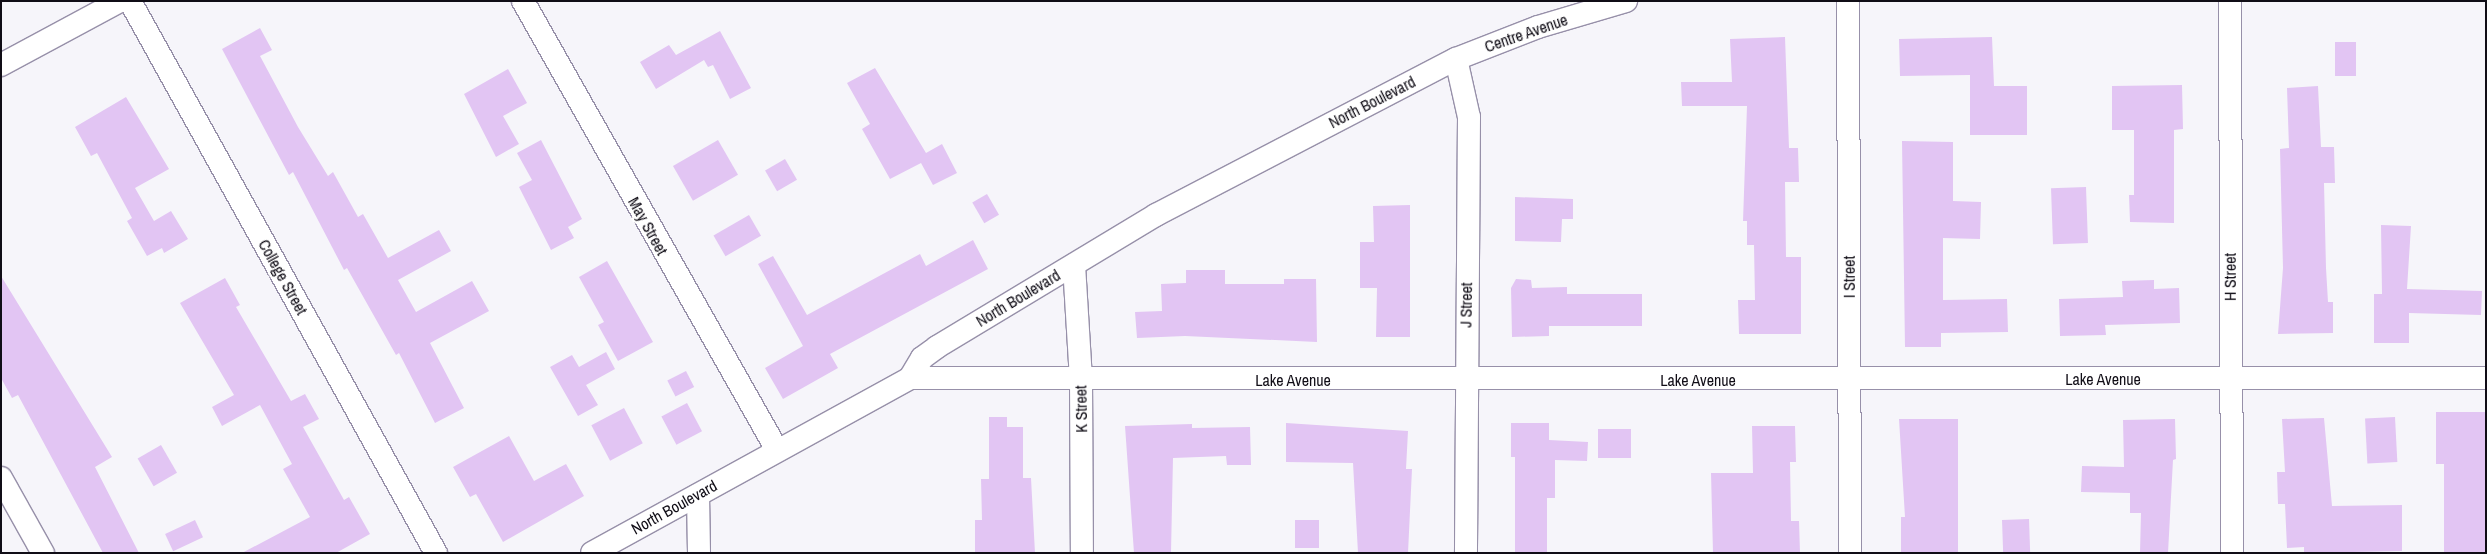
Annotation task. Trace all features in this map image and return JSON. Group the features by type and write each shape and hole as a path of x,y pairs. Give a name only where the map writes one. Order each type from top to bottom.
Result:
{"street":[{"path":"1,65 120,1"},
{"name":"College Street","path":"130,1 436,553"},
{"name":"May Street","path":"523,1 777,450"},
{"name":"Centre Avenue","path":"1456,58 1538,27 1626,1"},
{"name":"I Street","path":"1848,1 1850,553"},
{"name":"H Street","path":"2230,1 2232,553"},
{"name":"North Boulevard","path":"592,553 910,378 922,358 937,347 1156,215 1456,58"},
{"name":"J Street","path":"1456,58 1469,118 1465,380 1466,553"},
{"name":"K Street","path":"1074,265 1081,379 1082,553"},
{"name":"Lake Avenue","path":"910,378 1849,380 2486,378"},
{"path":"1,478 43,553"},
{"path":"698,494 699,553"}],"building":[{"path":"260,28 272,50 260,56 298,127 328,176 333,172 358,217 363,214 388,258 439,230 451,251 398,280 416,312 472,281 489,311 430,343 464,408 435,423 399,353 396,355 347,268 344,270 293,172 289,175 222,49"},
{"path":"720,31 751,88 730,99 713,65 708,67 704,60 656,89 640,62 669,45 676,55"},
{"path":"1785,37 1789,148 1798,148 1799,182 1785,182 1786,257 1801,257 1801,334 1739,334 1738,300 1755,300 1754,245 1747,245 1747,221 1743,221 1747,106 1682,106 1681,82 1732,82 1730,39"},
{"path":"1992,37 1994,86 2027,86 2027,135 1970,135 1970,75 1900,76 1899,39"},
{"path":"2335,42 2356,42 2356,76 2335,76"},
{"path":"875,68 926,153 942,144 957,173 933,185 921,163 890,179 862,129 870,124 847,83"},
{"path":"508,69 527,103 503,116 519,144 496,157 464,94"},
{"path":"2182,85 2183,129 2174,130 2174,223 2130,222 2129,195 2134,195 2134,130 2112,130 2112,86"},
{"path":"2318,86 2321,147 2334,147 2335,183 2324,183 2328,302 2333,302 2333,333 2278,334 2283,268 2280,149 2289,148 2287,88"},
{"path":"126,97 169,169 135,188 154,221 171,211 188,239 164,253 162,248 147,256 127,221 132,218 97,153 91,156 75,127"},
{"path":"541,140 582,219 568,227 574,238 551,250 519,187 532,180 517,153"},
{"path":"718,140 738,175 693,201 673,166"},
{"path":"1902,141 1953,142 1953,201 1981,202 1980,239 1943,238 1943,300 2007,299 2008,332 1941,333 1941,347 1905,347"},
{"path":"785,159 797,180 777,191 765,170"},
{"path":"2086,187 2088,243 2053,244 2051,188"},
{"path":"987,194 999,215 984,223 972,202"},
{"path":"1515,197 1573,199 1573,219 1562,219 1561,242 1515,241"},
{"path":"1410,205 1410,337 1376,337 1377,288 1360,288 1360,242 1374,242 1373,206"},
{"path":"749,215 761,236 725,256 713,236"},
{"path":"2381,225 2411,226 2407,289 2482,291 2481,315 2409,313 2409,343 2374,343 2374,294 2382,294"},
{"path":"973,240 988,269 830,354 838,368 783,399 765,368 803,346 758,264 773,256 807,315 920,254 926,266"},
{"path":"607,261 653,342 618,361 598,325 604,322 579,277"},
{"path":"1186,270 1225,270 1225,284 1284,284 1284,279 1316,279 1317,342 1185,336 1137,338 1135,312 1162,311 1161,284 1186,283"},
{"path":"1,276 112,457 95,467 139,553 103,553 18,395 12,398 1,378"},
{"path":"225,278 240,305 236,307 291,401 305,394 319,419 303,427 344,500 349,497 370,534 336,553 242,553 310,517 283,469 292,464 260,405 222,426 212,407 234,395 180,303"},
{"path":"1516,279 1531,280 1532,288 1567,287 1567,294 1642,294 1642,326 1549,326 1549,336 1512,337 1511,288"},
{"path":"2154,280 2154,289 2179,288 2180,323 2105,325 2106,335 2060,336 2059,299 2123,297 2122,281"},
{"path":"606,352 615,369 586,385 598,405 578,416 550,367 572,355 579,367"},
{"path":"686,371 694,387 675,397 667,381"},
{"path":"687,403 702,431 676,445 661,417"},
{"path":"624,408 643,443 610,461 591,425"},
{"path":"2436,412 2486,412 2486,553 2444,553 2444,464 2436,464"},
{"path":"989,417 1007,417 1007,427 1023,427 1023,478 1031,478 1035,553 975,553 975,520 982,520 981,479 989,479"},
{"path":"2395,417 2397,462 2367,464 2365,419"},
{"path":"2324,418 2332,506 2402,505 2402,551 2304,553 2304,547 2287,548 2285,504 2278,504 2277,472 2285,472 2282,419"},
{"path":"1899,419 1958,419 1958,553 1901,553 1901,517 1905,517"},
{"path":"2175,419 2176,459 2173,460 2168,553 2140,553 2141,513 2130,513 2130,493 2081,492 2082,466 2124,467 2123,420"},
{"path":"1286,423 1408,431 1406,469 1412,469 1408,553 1358,553 1353,463 1286,462"},
{"path":"1511,423 1549,423 1549,440 1588,442 1587,461 1555,460 1555,498 1547,498 1547,553 1515,553 1515,457 1511,457"},
{"path":"1192,424 1192,428 1250,427 1251,465 1227,465 1226,456 1173,458 1171,553 1134,553 1125,426"},
{"path":"1752,426 1795,426 1796,462 1790,462 1791,521 1799,521 1800,553 1713,553 1711,473 1753,473"},
{"path":"1598,429 1631,429 1631,458 1598,458"},
{"path":"509,436 534,481 566,464 584,496 503,542 476,494 470,497 453,467"},
{"path":"161,445 177,473 154,486 138,458"},
{"path":"2029,519 2030,553 2003,553 2002,520"},
{"path":"195,520 203,537 173,551 165,534"},
{"path":"1295,520 1319,520 1319,548 1295,548"}]}
